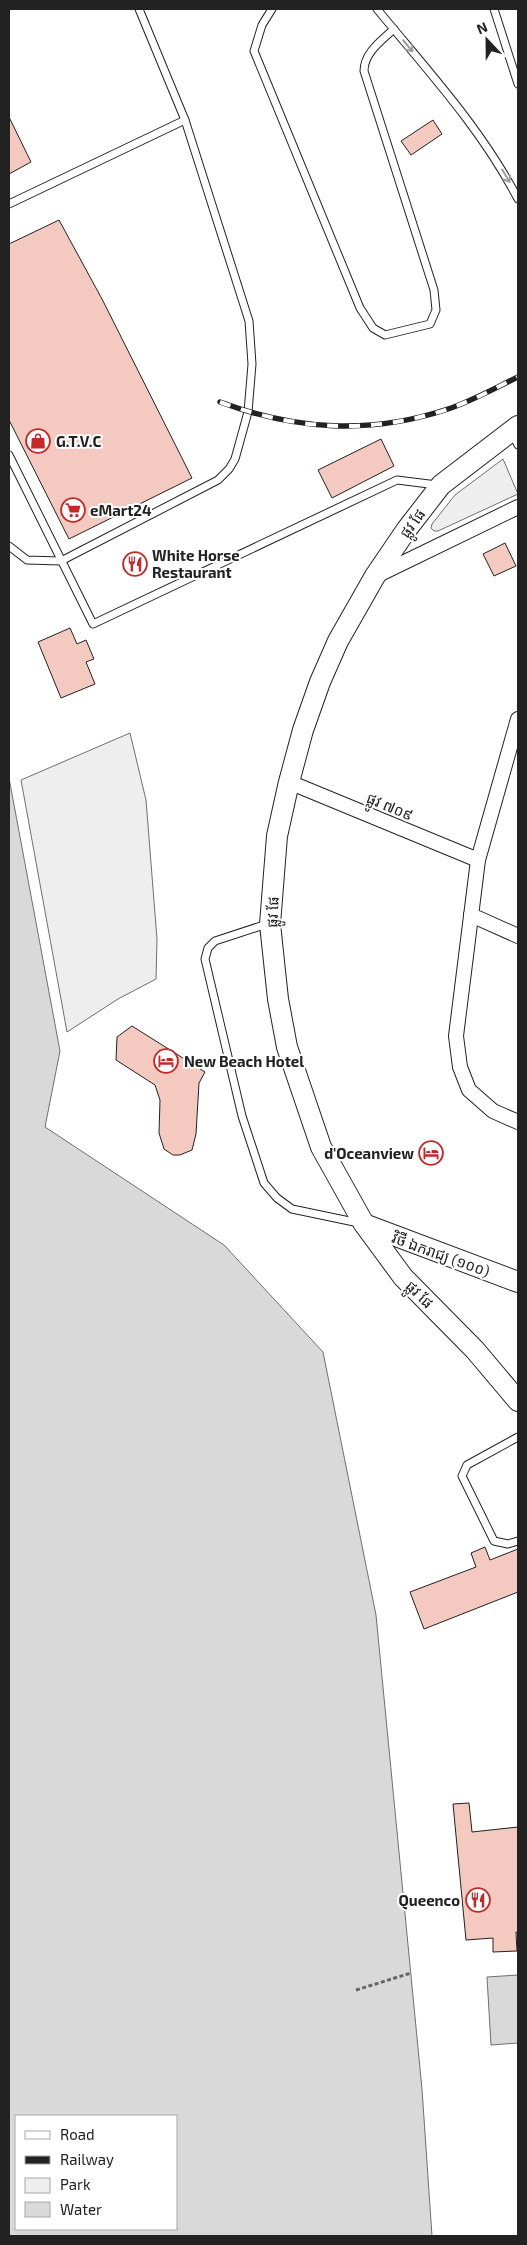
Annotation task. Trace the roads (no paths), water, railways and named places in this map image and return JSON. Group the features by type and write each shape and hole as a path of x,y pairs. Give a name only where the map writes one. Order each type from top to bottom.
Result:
{"street":[{"name":"ផ្លូវ ផែ","path":"516,434 441,486 407,529 375,576 338,641 320,682 303,730 289,782 277,836 270,924 278,999 287,1047 321,1147 364,1224 403,1277 475,1350 518,1401"},
{"path":"375,576 518,507"},
{"path":"518,719 515,741 478,860 456,1036 460,1067 469,1090 493,1112 518,1122"},
{"name":"ផ្លូវ ៧០៩","path":"289,782 478,860"},
{"path":"471,915 518,936"},
{"name":"វិថី ឯករាជ្យ (១០០)","path":"364,1224 426,1249 518,1282"},
{"path":"403,1277 403,1265 408,1257 426,1249"}],"lane":[{"path":"9,546 27,560 62,561 218,480 229,469 235,459 248,412 252,364 248,321 185,120 139,9"},
{"path":"272,9 262,25 254,51 360,308 373,328 385,335 430,324 436,310 434,290 364,71 364,62 372,50 394,29"},
{"path":"377,9 466,117 506,175 518,199"},
{"path":"494,9 518,84"},
{"path":"9,204 185,120"},
{"path":"9,455 93,624 397,480 441,486"},
{"path":"270,924 215,941 208,948 205,959 242,1116 264,1182 277,1198 292,1209 364,1224"},
{"path":"518,1437 467,1465 462,1476 494,1541 508,1544 518,1541"}],"water":[{"path":"9,778 60,1051 45,1127 224,1245 323,1352 376,1615 422,2089 432,2236 9,2236"},
{"path":"518,1975 518,2043 491,2045 487,1977"}],"railway":[{"path":"220,402 277,419 333,426 362,426 390,423 448,409 518,377"}],"place":[{"name":"G.T.V.C","path":"38,441"},
{"name":"eMart24","path":"73,510"},
{"name":"White Horse Restaurant","path":"135,564"},
{"name":"New Beach Hotel","path":"166,1061"},
{"name":"d'Oceanview","path":"431,1153"},
{"name":"Queenco","path":"478,1900"}]}
